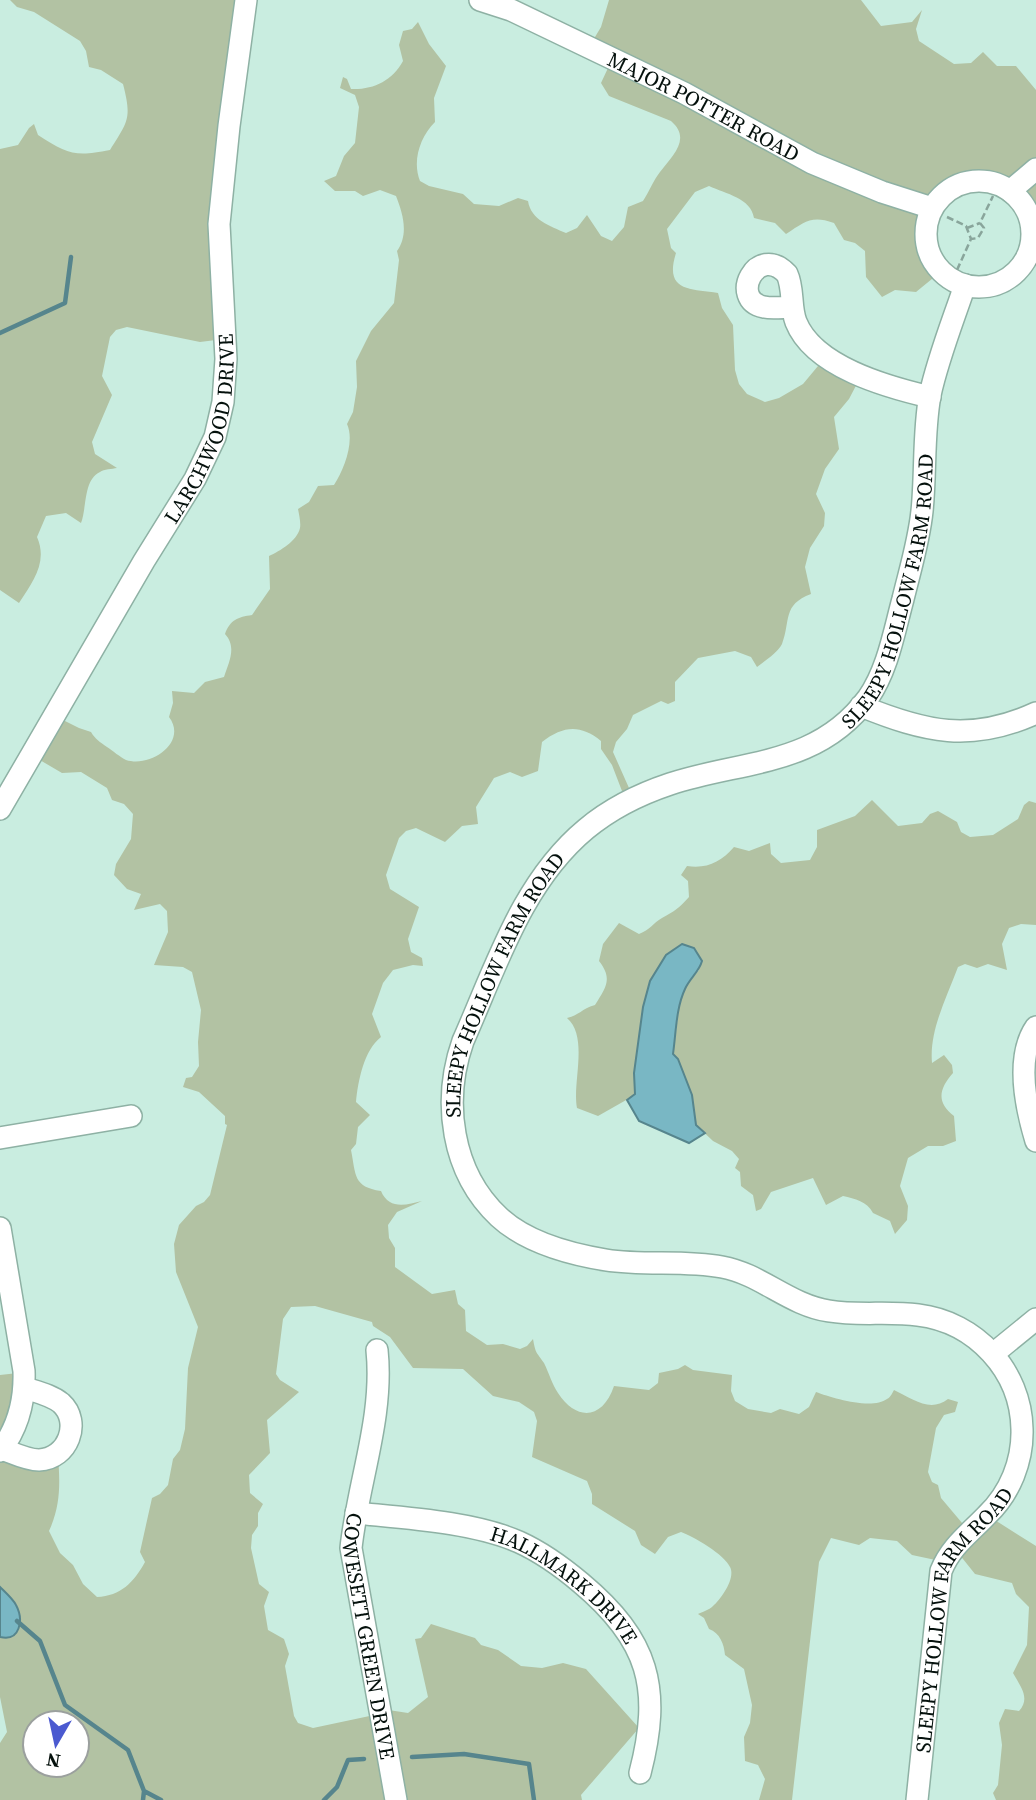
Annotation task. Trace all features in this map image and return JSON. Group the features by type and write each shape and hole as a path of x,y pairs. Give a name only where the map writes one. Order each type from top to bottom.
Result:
{"street":[{"name":"LARCHWOOD DRIVE","path":"0,809 144,561 195,480 215,437 223,402 226,359 219,224 246,0"},
{"name":"MAJOR POTTER ROAD","path":"480,0 511,5 684,93 812,163 932,209"},
{"path":"1004,188 1036,169"},
{"path":"982,181 1004,188 1020,200 1031,224 1030,263 992,285 959,282 942,271 933,261 928,248 925,234 932,209 941,196 953,187 967,182 982,181"},
{"name":"SLEEPY HOLLOW FARM ROAD","path":"917,1800 941,1571 954,1547 999,1503 1016,1469 1021,1450 1021,1412 1009,1376 993,1354 971,1334 936,1318 827,1311 790,1298 744,1273 721,1267 607,1260 567,1252 541,1242 500,1218 470,1178 453,1133 451,1105 453,1080 463,1041 526,901 563,850 611,811 670,784 764,763 809,747 840,727 861,706 878,681 918,540 930,397 959,282"},
{"path":"792,307 800,330 824,356 881,384 930,397"},
{"path":"1036,693 1036,706"},
{"path":"861,706 916,727 952,732 990,729 1036,713"},
{"path":"1036,1027 1030,1035 1026,1088 1036,1141"},
{"path":"0,1138 131,1116"},
{"path":"0,1228 25,1388 11,1436 1,1450 38,1460 48,1458 59,1453 71,1435 68,1413 62,1404 53,1398 25,1388"},
{"path":"993,1354 1036,1319"},
{"name":"COWESETT GREEN DRIVE","path":"377,1350 380,1376 351,1548 396,1800"},
{"name":"HALLMARK DRIVE","path":"355,1513 482,1530 519,1541 561,1566 597,1597 626,1628 643,1662 650,1693 651,1722 640,1773"}],"path":[{"path":"980,223 1004,188"},
{"path":"932,209 967,228 971,239 959,282"},
{"path":"967,228 980,223"},
{"path":"971,239 978,239 983,234 984,228 980,223"}],"green space":[{"path":"10,0 247,0 227,151 224,339 200,342 127,327 116,330 110,337 102,376 112,395 92,442 95,454 117,468 102,471 91,481 81,523 66,513 46,516 37,537 40,563 19,603 0,590 0,149 18,145 34,124 38,135 64,150 88,153 110,150 128,113 123,84 101,70 89,67 86,51 80,41 34,12 17,7"},
{"path":"609,0 861,0 881,26 912,22 922,10 916,29 919,41 954,64 971,63 983,52 997,66 1016,66 1036,90 1036,264 1028,262 1032,221 1025,198 1007,184 984,178 961,180 951,184 927,207 928,252 938,274 916,292 895,290 882,297 866,277 865,251 855,243 844,240 834,223 814,220 803,223 786,234 775,223 754,218 752,211 743,201 709,186 695,192 667,229 671,248 676,253 673,275 676,281 689,289 718,293 722,308 733,325 735,370 739,384 747,394 765,402 779,398 803,384 828,354 861,376 849,399 834,417 839,449 825,469 816,494 825,513 824,526 810,548 805,567 811,594 791,608 782,644 757,667 751,657 735,651 698,658 675,682 675,701 668,704 661,701 633,715 627,729 616,742 613,752 633,797 627,804 612,765 601,749 601,741 586,732 564,730 542,742 538,771 522,777 510,772 494,778 476,807 478,824 462,826 445,842 416,828 406,831 399,838 386,875 390,889 419,907 408,939 411,952 422,958 423,966 413,965 393,970 383,983 372,1014 381,1037 366,1058 358,1085 356,1102 370,1115 358,1127 356,1144 351,1150 355,1173 361,1183 381,1191 393,1204 404,1205 422,1201 397,1212 388,1225 389,1238 395,1248 395,1267 432,1294 455,1290 458,1304 465,1310 466,1331 487,1345 503,1344 520,1349 533,1339 558,1393 573,1409 589,1413 596,1410 609,1397 614,1386 649,1390 658,1383 659,1373 685,1365 693,1370 732,1375 731,1391 735,1401 748,1409 771,1413 780,1409 799,1414 809,1407 816,1392 862,1403 880,1402 890,1397 894,1390 928,1405 948,1399 958,1402 955,1412 944,1415 936,1428 928,1472 932,1482 938,1485 941,1498 968,1530 990,1517 1036,1546 1036,1800 996,1800 993,1793 998,1785 1002,1745 999,1723 1005,1709 1019,1711 1024,1701 1023,1692 1013,1673 1027,1645 1029,1607 1016,1594 1012,1583 975,1574 955,1549 945,1562 912,1555 897,1541 870,1538 859,1545 831,1538 819,1562 792,1800 759,1800 765,1779 758,1765 745,1761 744,1737 750,1723 752,1705 744,1669 725,1655 719,1636 709,1629 704,1618 698,1614 713,1606 727,1588 731,1572 727,1562 708,1546 681,1532 668,1537 655,1554 641,1545 635,1531 592,1504 592,1494 587,1481 532,1457 537,1421 534,1412 519,1402 493,1396 463,1369 413,1368 390,1337 373,1326 372,1322 315,1306 291,1307 283,1319 276,1374 280,1380 299,1392 267,1420 270,1453 249,1475 250,1493 263,1504 258,1513 258,1526 252,1535 251,1548 259,1584 269,1592 264,1606 268,1630 284,1639 289,1654 285,1666 294,1716 298,1723 313,1728 379,1714 382,1709 408,1713 428,1697 415,1639 421,1638 431,1624 475,1638 481,1645 498,1650 521,1666 542,1668 563,1663 586,1669 639,1728 581,1795 582,1800 0,1800 0,1743 7,1732 0,1697 0,1637 7,1638 16,1633 20,1617 16,1605 0,1587 0,1375 27,1372 4,1444 58,1455 59,1494 49,1531 60,1553 73,1565 83,1584 97,1597 120,1591 131,1582 145,1562 140,1552 152,1498 168,1485 173,1459 180,1450 185,1429 188,1368 198,1327 176,1272 174,1244 179,1225 210,1195 227,1125 225,1116 199,1092 183,1087 186,1078 192,1077 199,1066 201,1010 192,972 183,967 154,965 168,932 167,911 160,904 134,910 141,894 127,889 114,875 116,864 131,839 133,814 124,804 112,800 107,788 81,772 62,773 33,756 55,716 91,732 100,742 126,760 146,760 164,751 174,735 174,726 169,717 173,703 172,691 194,693 205,682 224,677 230,660 231,644 225,634 229,625 235,620 252,615 270,589 269,556 288,545 298,533 298,509 309,502 318,486 334,485 341,472 349,447 347,424 353,412 357,387 356,361 371,331 394,303 399,260 397,251 404,231 403,217 396,196 380,190 363,196 355,191 335,191 324,181 336,176 344,156 355,143 359,107 355,95 340,88 343,77 347,79 351,89 367,88 388,79 403,61 399,45 403,31 412,29 418,22 429,44 446,66 434,98 435,122 425,135 417,157 420,181 429,186 463,194 474,204 499,206 518,198 528,201 537,218 566,233 577,228 587,215 601,236 612,241 624,227 628,207 643,201 674,154 680,134 671,121 609,96 601,83 615,53 592,42 601,27"},
{"path":"872,800 898,826 922,823 930,814 938,811 957,822 961,832 970,837 993,835 1018,819 1024,805 1029,801 1036,803 1036,925 1021,924 1009,928 1002,944 1007,970 988,964 977,968 965,964 958,967 940,1014 932,1051 932,1063 944,1055 952,1065 953,1073 942,1090 942,1100 954,1116 956,1141 943,1146 928,1146 908,1158 900,1186 908,1206 907,1220 895,1234 890,1221 873,1213 860,1201 843,1196 826,1205 813,1178 771,1192 761,1209 756,1211 753,1195 741,1186 740,1172 735,1168 739,1159 696,1125 692,1095 673,1055 680,1000 686,986 699,970 666,955 650,981 643,1007 634,1072 635,1095 598,1116 577,1108 579,1048 574,1026 567,1018 595,1005 602,993 607,978 599,961 603,944 619,923 639,934 677,909 689,897 688,881 681,875 687,866 713,863 734,847 749,851 770,843 771,854 781,863 810,860 817,847 817,830 855,816"}],"water":[{"path":"682,944 694,948 702,961 682,996 673,1054 678,1059 692,1095 696,1125 705,1133 689,1143 639,1121 627,1100 635,1094 634,1073 643,1007 650,981 666,955"},
{"path":"0,1587 15,1603 20,1617 16,1633 7,1638 0,1637"}],"waterway":[{"path":"0,333 65,303 71,257"},
{"path":"17,1621 40,1641 65,1705 128,1750 144,1791 143,1800"},
{"path":"412,1757 464,1754 529,1764 534,1800"},
{"path":"324,1800 337,1787 348,1760 364,1759"},
{"path":"144,1791 161,1800"}]}
